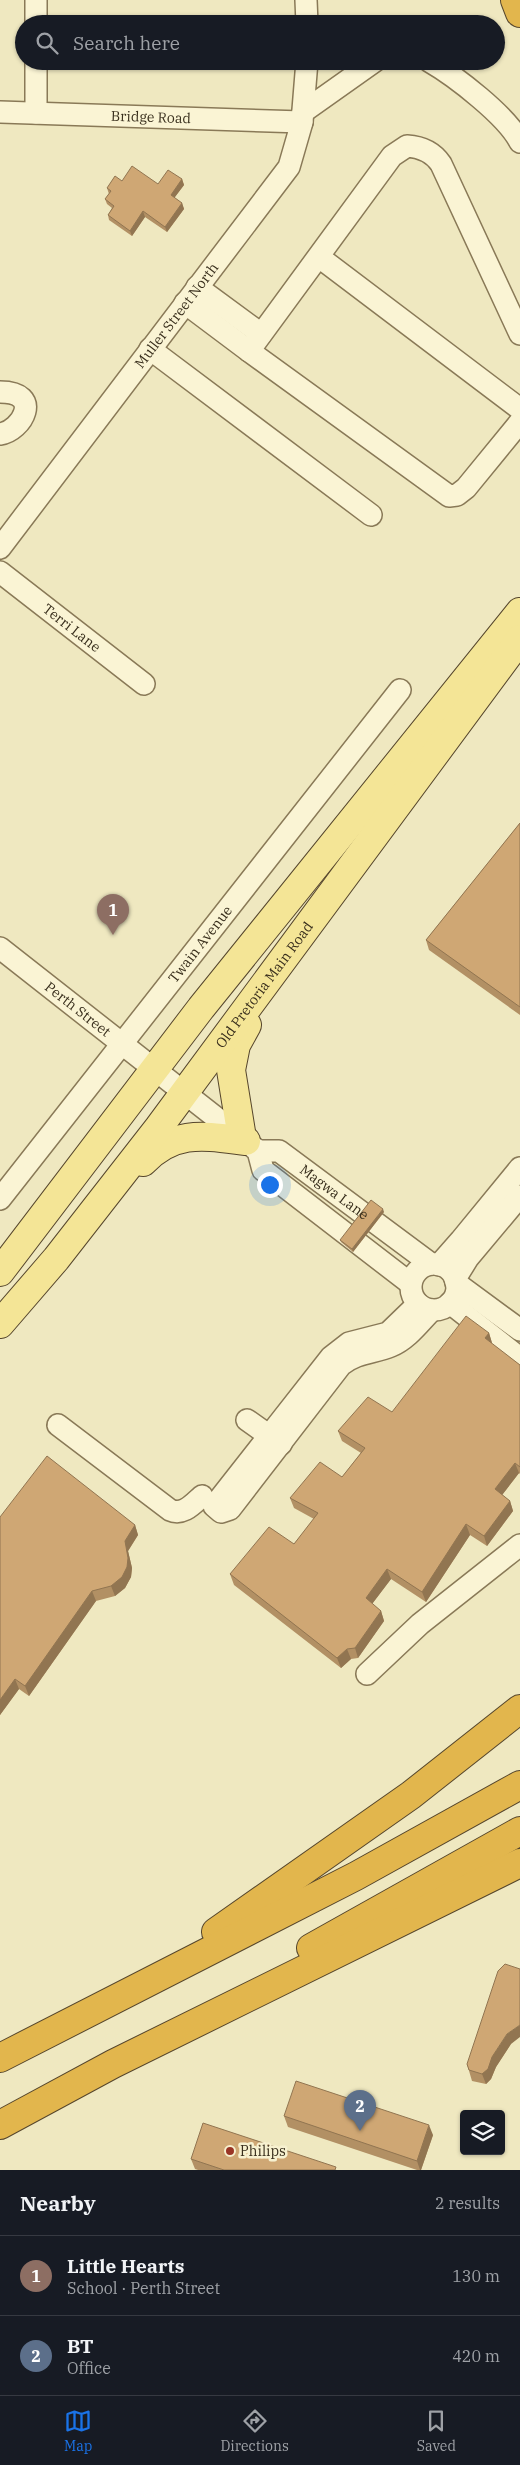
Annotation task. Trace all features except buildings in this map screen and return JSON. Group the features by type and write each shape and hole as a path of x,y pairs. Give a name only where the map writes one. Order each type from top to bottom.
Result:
{"highway":[{"path":"516,0 520,13"},
{"path":"93,2011 223,1927 411,1795 520,1709"},
{"path":"0,2058 356,1876 520,1786"},
{"path":"113,2064 368,1914 520,1831"},
{"path":"0,2125 113,2064 520,1863"}],"main road":[{"path":"0,1272 201,1008 520,612"},
{"name":"Old Pretoria Main Road","path":"0,1324 73,1237 159,1127 183,1092 520,639"},
{"path":"73,1237 152,1153 164,1144 189,1137 249,1143 231,1070 236,1044 297,940"}],"street":[{"path":"36,0 36,15"},
{"path":"306,0 307,15"},
{"path":"36,70 36,113"},
{"name":"Muller Street North","path":"2,542 284,175 292,157 303,117 306,70"},
{"path":"303,117 363,70"},
{"path":"441,70 502,118 515,132 520,142"},
{"name":"Bridge Road","path":"0,112 303,117"},
{"path":"255,343 392,156 407,146 424,149 431,153 441,164 520,334"},
{"path":"320,256 520,409"},
{"path":"191,295 255,343 448,496 462,492 520,422"},
{"path":"150,349 371,515"},
{"path":"0,392 11,392 22,397 26,405 24,415 6,433 0,434"},
{"name":"Terri Lane","path":"0,572 144,684"},
{"name":"Twain Avenue","path":"0,1199 400,690"},
{"name":"Perth Street","path":"0,948 122,1042 183,1092"},
{"name":"Magwa Lane","path":"183,1092 249,1143 263,1170 411,1284"},
{"name":"Magwa Lane","path":"249,1143 280,1150 435,1265 446,1268 442,1296"},
{"path":"247,1420 276,1440 341,1365 375,1343 393,1345 404,1339 442,1296 509,1200 520,1168"},
{"path":"442,1296 414,1298 411,1284 418,1271 435,1265 509,1200"},
{"name":"Magwa Lane","path":"442,1296 520,1330"},
{"name":"Magwa Lane","path":"442,1296 520,1358"},
{"path":"58,1425 170,1510 175,1512 185,1510 202,1496"},
{"path":"366,1674 420,1624 520,1545"}],"place":[{"name":"Little Hearts","path":"113,935"},
{"name":"BT","path":"360,2131"},
{"name":"Philips","path":"230,2151"}]}
